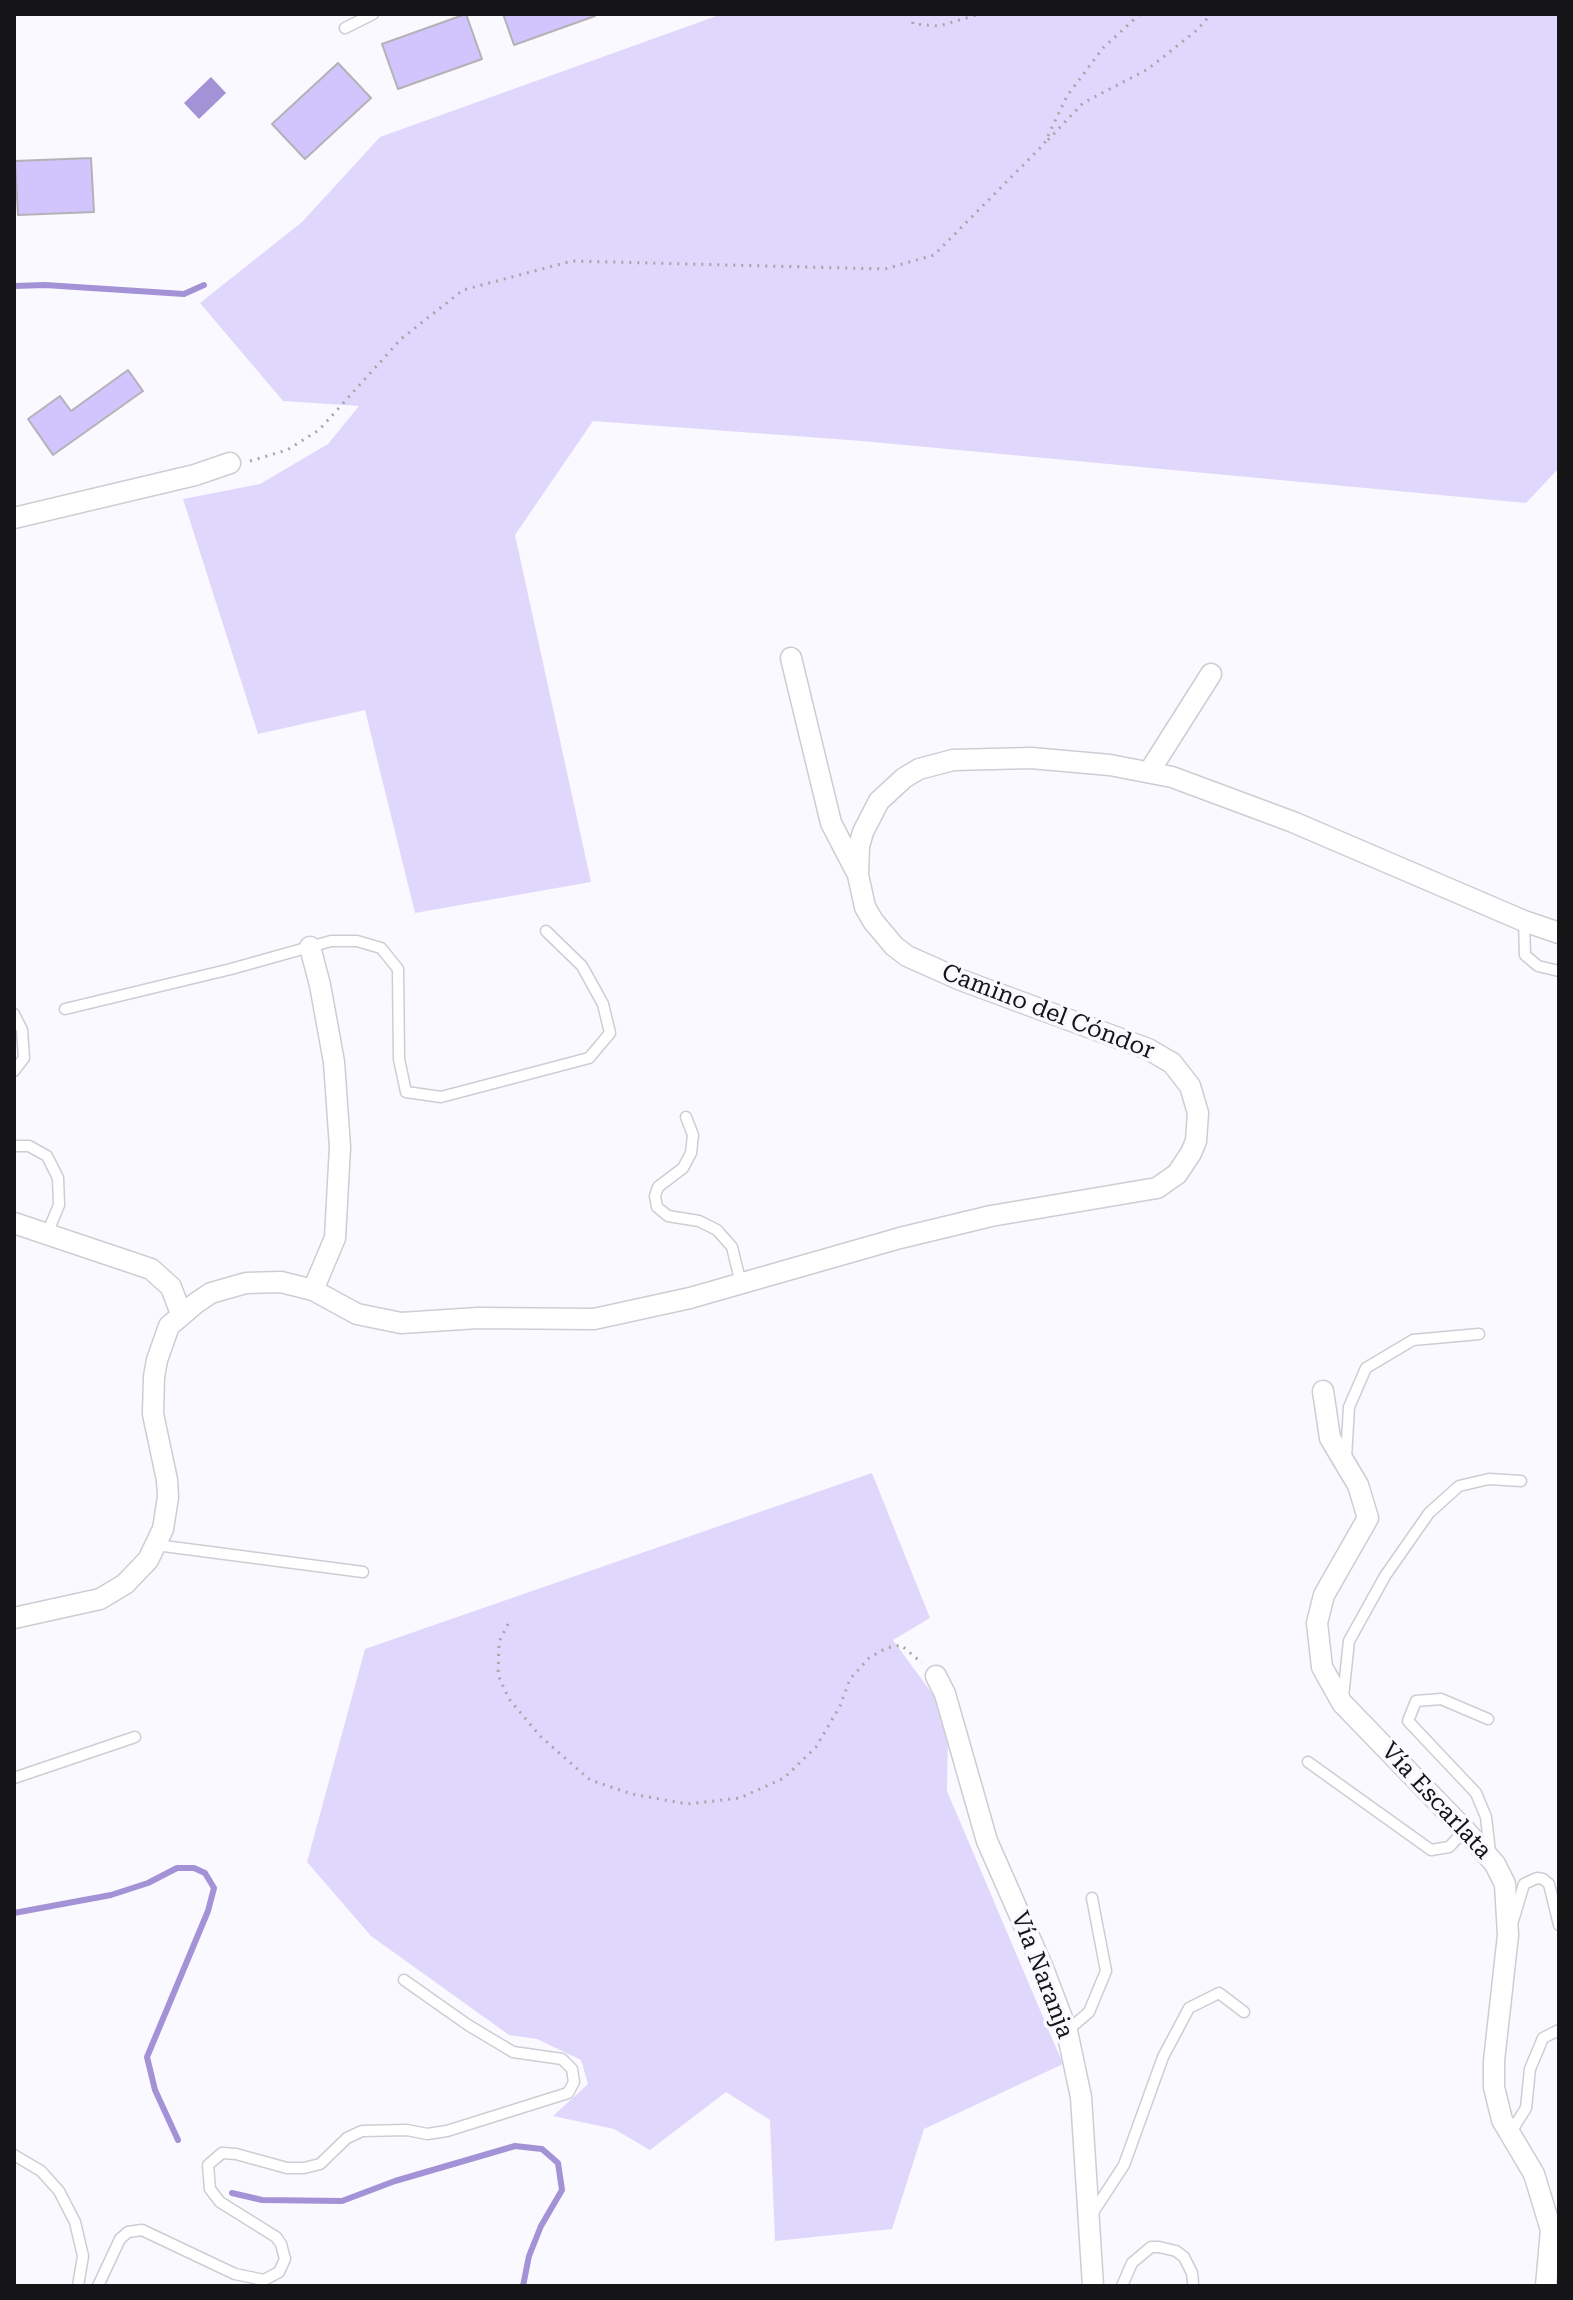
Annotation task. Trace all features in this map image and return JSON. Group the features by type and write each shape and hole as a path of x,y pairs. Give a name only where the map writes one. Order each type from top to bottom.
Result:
{"street":[{"path":"14,518 195,475 230,463"},
{"path":"791,658 831,823 858,875"},
{"path":"1149,772 1211,674"},
{"name":"Camino del Cóndor","path":"14,1618 87,1603 113,1592 137,1572 156,1545 167,1513 168,1497 153,1414 154,1377 169,1326 211,1293 246,1283 281,1282 313,1290 357,1314 401,1323 478,1318 594,1319 690,1298 900,1238 991,1216 1157,1188 1177,1174 1196,1141 1198,1113 1195,1099 1182,1074 1172,1063 1148,1049 961,980 907,956 888,940 873,921 863,899 858,875 863,832 879,801 904,778 936,763 992,758 1084,762 1194,783 1559,933"},
{"path":"310,947 334,1062 340,1147 335,1238 313,1290"},
{"path":"14,1223 151,1269 171,1287 181,1314"},
{"name":"Vía Escarlata","path":"1323,1391 1330,1438 1362,1494 1368,1518 1324,1595 1317,1623 1322,1667 1342,1703 1465,1830 1489,1857 1505,1884 1508,1935 1493,2074 1497,2104 1509,2135 1534,2174 1555,2231 1546,2286"},
{"name":"Vía Naranja","path":"936,1676 945,1694 987,1841 1067,2031 1081,2097 1093,2286"}],"lane":[{"path":"345,28 373,14"},
{"path":"1524,921 1525,955 1538,966 1559,971"},
{"path":"65,1009 331,941 357,941 381,948 398,969 399,1059 406,1092 441,1097 589,1058 610,1033 603,1004 582,966 546,931"},
{"path":"14,1014 22,1030 24,1058 14,1071"},
{"path":"686,1117 693,1135 691,1153 683,1168 658,1187 655,1201 662,1213 706,1224 725,1238 732,1247 741,1284"},
{"path":"14,1146 29,1146 47,1156 58,1178 59,1205 47,1234"},
{"path":"1346,1464 1349,1407 1366,1368 1413,1340 1479,1334"},
{"path":"1342,1703 1349,1641 1385,1576 1429,1513 1459,1486 1489,1479 1521,1481"},
{"path":"156,1545 363,1572"},
{"path":"1488,1719 1441,1699 1416,1701 1408,1721 1476,1793 1486,1817 1489,1857"},
{"path":"14,1778 135,1737"},
{"path":"1308,1762 1431,1850 1449,1847 1465,1830"},
{"path":"1508,1935 1524,1884 1537,1878 1549,1884 1559,1925"},
{"path":"1067,2031 1089,2012 1106,1971 1092,1898"},
{"path":"98,2286 120,2239 128,2232 142,2230 235,2274 264,2280 279,2272 285,2259 276,2237 220,2202 210,2189 208,2165 222,2153 287,2168 304,2168 320,2164 347,2138 362,2131 407,2130 427,2134 447,2131 568,2093 574,2082 572,2069 562,2059 513,2052 404,1980"},
{"path":"1090,2218 1124,2165 1163,2057 1189,2008 1219,1993 1244,2012"},
{"path":"1509,2135 1526,2108 1530,2069 1543,2038 1559,2030"},
{"path":"14,2155 41,2171 59,2191 75,2222 83,2256 78,2286"},
{"path":"1122,2286 1132,2263 1151,2247 1176,2251 1184,2257 1193,2282"}],"path":[{"path":"912,14 913,24 939,26 980,14"},
{"path":"1044,144 1067,96 1103,48 1140,14"},
{"path":"230,463 269,457 304,441 319,430 401,339 463,290 572,261 885,269 934,255 1083,103 1148,69 1197,30 1211,14"},
{"path":"508,1624 499,1642 498,1675 509,1699 540,1736 590,1780 632,1794 687,1804 740,1798 784,1778 816,1747 840,1706 850,1679 869,1658 886,1648 901,1645 936,1676"}],"shaded area":[{"path":"722,14 1559,14 1559,468 1526,503 862,441 593,421 515,535 591,882 415,913 365,710 258,734 183,499 260,484 328,444 359,406 283,401 200,303 302,222 380,137"},
{"path":"211,77 226,93 199,119 184,103"},
{"path":"872,1473 930,1618 893,1640 939,1703 948,1734 947,1791 1063,2064 924,2129 892,2229 775,2241 770,2120 726,2092 650,2150 614,2129 553,2116 588,2084 581,2060 537,2039 509,2035 371,1936 307,1862 365,1649"}],"building":[{"path":"466,14 482,59 398,89 382,44"},
{"path":"503,14 594,14 595,16 514,45"},
{"path":"338,63 371,98 305,159 272,124"},
{"path":"91,158 94,212 18,215 15,161"},
{"path":"128,370 143,391 53,455 28,419 60,396 71,411"}],"waterway":[{"path":"14,286 45,285 184,294 204,285"},
{"path":"14,1913 111,1895 148,1883 177,1868 194,1868 205,1873 214,1888 208,1911 147,2057 155,2090 178,2140"},
{"path":"232,2193 262,2200 342,2201 395,2181 515,2146 542,2149 558,2163 562,2190 541,2226 529,2256 523,2286"}]}
